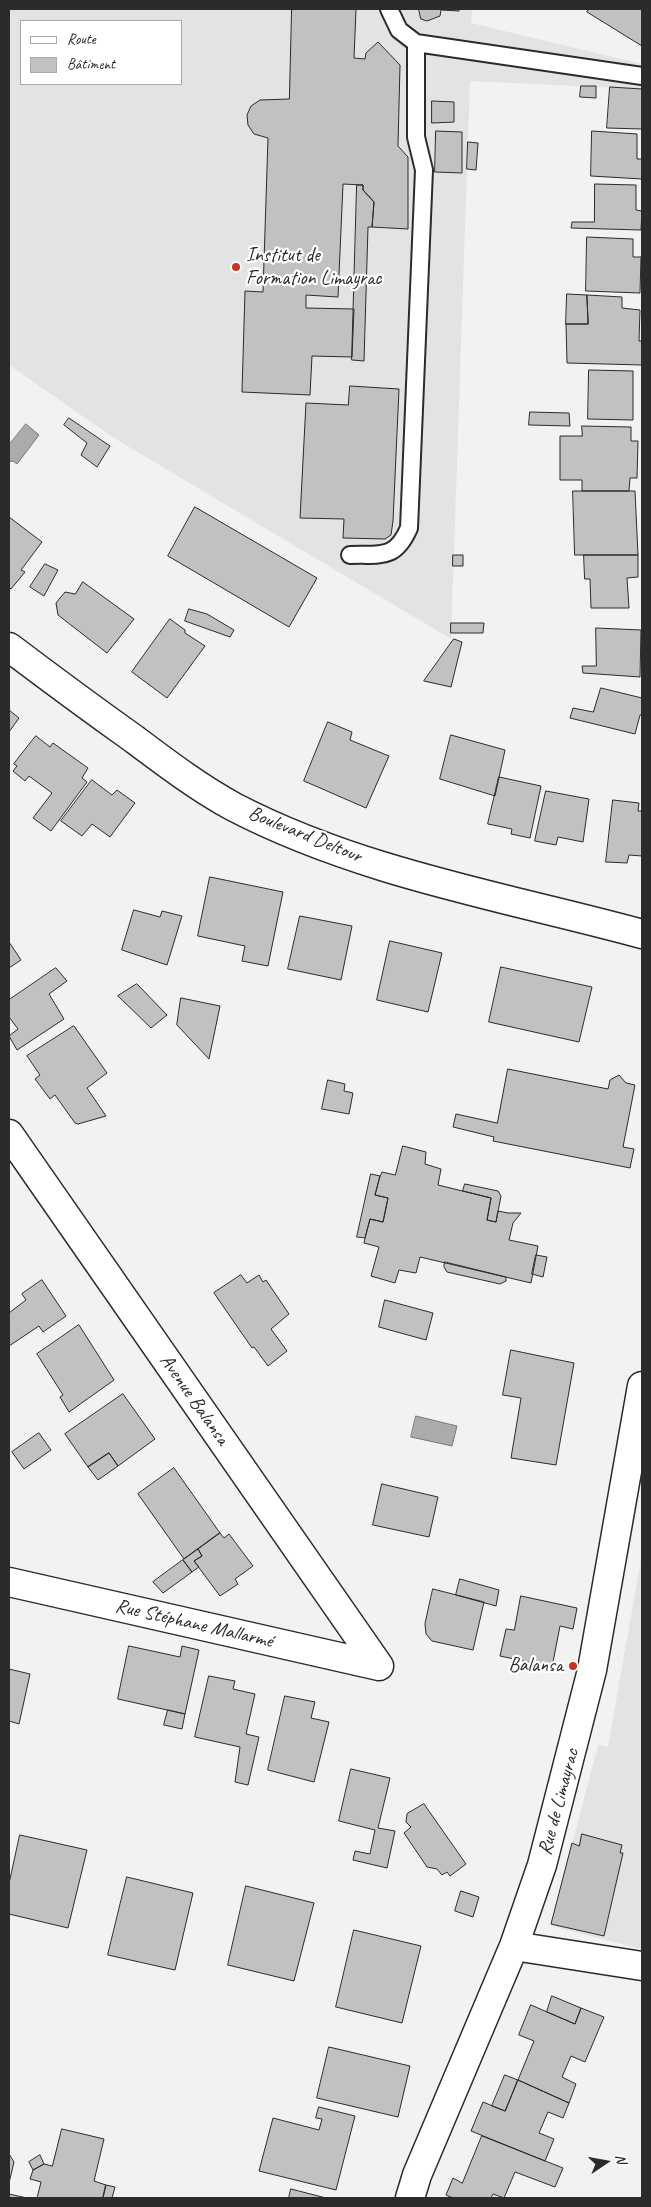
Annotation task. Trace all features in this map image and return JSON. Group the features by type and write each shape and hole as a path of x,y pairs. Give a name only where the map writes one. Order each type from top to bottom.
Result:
{"street":[{"name":"Boulevard Deltour","path":"9,647 168,764 242,810 310,840 372,862 451,885 642,934"},
{"name":"Avenue Balansa","path":"11,1140 379,1666"},
{"name":"Rue de Limayrac","path":"410,2198 417,2175 514,1946 542,1865 592,1670 642,1386"},
{"name":"Rue Stéphane Mallarmé","path":"9,1582 379,1666"},
{"path":"514,1946 642,1966"}],"lane":[{"path":"389,9 400,30 416,43 642,76"},
{"path":"350,556 388,553 402,544 409,528 424,170 416,136 416,43"}],"shaded area":[{"name":"Institut de Formation Limayrac","path":"9,9 472,9 471,23 642,64 642,89 470,81 451,639 114,438 9,365"},
{"path":"26,424 39,435 17,464 13,461 9,462 9,445"},
{"path":"416,1416 457,1426 452,1446 411,1437"},
{"path":"642,1553 642,1949 551,1926 598,1745 608,1747"}],"building":[{"path":"292,9 356,9 354,58 365,59 366,53 378,42 400,65 398,146 408,157 408,229 372,227 374,202 363,190 363,185 343,184 338,297 306,295 306,308 354,309 352,357 312,356 310,395 242,392 245,291 263,292 268,138 254,134 248,125 247,115 251,106 260,100 289,99"},
{"path":"419,9 459,9 459,11 441,10 440,16 427,21 421,19"},
{"path":"589,9 642,9 642,46 587,12"},
{"path":"581,86 596,86 596,98 580,97"},
{"path":"610,87 642,89 642,129 607,128"},
{"path":"432,101 454,102 454,122 432,123"},
{"path":"436,131 462,132 462,173 435,172"},
{"path":"592,131 637,134 637,159 642,159 642,179 591,176"},
{"path":"468,142 478,143 476,170 467,169"},
{"path":"595,184 636,185 636,210 642,211 641,230 571,228 572,222 594,222"},
{"path":"357,185 363,185 363,190 374,202 372,227 368,227 364,361 352,360"},
{"path":"587,237 633,239 633,257 641,257 640,293 586,291"},
{"path":"567,294 587,295 588,324 566,324"},
{"path":"587,295 622,297 622,308 640,310 639,341 642,341 642,365 567,363 566,324 588,324"},
{"path":"589,370 633,371 633,420 588,419"},
{"path":"350,386 399,389 393,521 391,535 385,539 343,538 344,519 300,518 306,403 348,405"},
{"path":"530,412 569,413 570,426 529,425"},
{"path":"69,418 110,446 97,467 81,455 87,443 64,425"},
{"path":"582,426 631,427 631,441 638,441 637,478 630,478 629,491 582,491 582,480 560,480 560,436 582,436"},
{"path":"573,491 635,491 638,555 575,555"},
{"path":"195,507 317,578 289,627 168,556"},
{"path":"9,517 42,542 21,570 25,572 11,589 9,587"},
{"path":"453,555 463,555 463,566 453,566"},
{"path":"584,555 638,555 638,577 627,578 629,608 591,608 590,579 585,579"},
{"path":"45,564 58,570 44,596 30,587"},
{"path":"83,582 134,619 107,653 58,615 56,603 65,592 75,594"},
{"path":"189,609 207,614 234,630 230,637 185,621"},
{"path":"170,619 185,630 185,633 205,646 167,698 132,672"},
{"path":"451,623 484,623 483,633 451,633"},
{"path":"596,628 641,630 640,677 583,673 582,666 596,666"},
{"path":"454,639 462,642 451,687 424,681"},
{"path":"601,688 642,698 642,715 640,715 635,734 570,718 573,708 593,712"},
{"path":"9,710 19,718 9,732"},
{"path":"328,722 352,732 350,740 389,756 366,808 304,781"},
{"path":"451,735 505,750 495,796 440,779"},
{"path":"36,736 50,747 53,743 88,768 82,778 87,782 51,831 33,818 52,793 29,776 25,781 13,771 17,766 14,764"},
{"path":"499,777 541,786 530,838 511,834 512,829 488,824"},
{"path":"92,780 112,795 117,790 135,803 110,837 92,824 82,836 61,821"},
{"path":"546,791 589,799 583,842 558,837 556,845 535,841"},
{"path":"613,800 639,803 638,811 642,811 642,856 629,855 627,863 606,862"},
{"path":"210,877 283,892 268,966 242,961 245,946 198,936"},
{"path":"134,910 160,917 162,911 182,916 167,965 122,950"},
{"path":"300,916 352,926 341,980 288,969"},
{"path":"390,941 442,953 428,1012 377,1000"},
{"path":"9,942 21,960 9,968"},
{"path":"501,967 592,987 579,1042 489,1022"},
{"path":"56,968 67,981 49,994 64,1019 17,1050 9,1036 18,1029 9,1017 9,1000"},
{"path":"137,984 167,1015 151,1028 118,996"},
{"path":"181,998 220,1006 209,1059 177,1025"},
{"path":"74,1026 107,1073 87,1088 106,1116 78,1124 75,1123 55,1095 50,1099 35,1079 40,1075 27,1056"},
{"path":"508,1069 608,1089 610,1080 619,1075 626,1083 635,1085 623,1147 634,1149 630,1168 493,1141 494,1137 453,1127 456,1114 497,1123"},
{"path":"328,1080 345,1084 344,1091 353,1093 349,1114 322,1109"},
{"path":"403,1146 426,1152 425,1164 441,1169 438,1185 491,1198 487,1220 496,1222 498,1211 521,1213 513,1223 509,1240 538,1246 531,1283 420,1257 416,1273 399,1270 395,1283 371,1276 379,1247 364,1243 365,1238 370,1219 383,1222 388,1198 375,1195 382,1172 395,1175"},
{"path":"371,1174 380,1176 375,1195 388,1198 383,1222 370,1219 365,1238 357,1237"},
{"path":"465,1184 498,1191 501,1196 496,1222 487,1220 491,1198 463,1191"},
{"path":"536,1255 547,1257 543,1277 532,1274"},
{"path":"445,1262 506,1277 506,1281 500,1284 447,1272 444,1267"},
{"path":"241,1275 247,1283 259,1275 263,1282 266,1280 289,1314 271,1329 287,1351 268,1366 254,1347 252,1348 214,1293"},
{"path":"42,1280 66,1316 43,1332 39,1326 9,1346 9,1313 26,1300 22,1294"},
{"path":"385,1300 433,1313 426,1340 379,1327"},
{"path":"79,1325 114,1380 69,1412 60,1397 63,1395 37,1354"},
{"path":"511,1350 574,1363 556,1465 511,1458 521,1398 503,1395"},
{"path":"123,1394 155,1439 118,1466 109,1453 88,1467 65,1434"},
{"path":"39,1433 51,1450 24,1469 12,1452"},
{"path":"109,1453 118,1466 98,1480 88,1467"},
{"path":"174,1468 220,1533 184,1559 138,1494"},
{"path":"382,1484 438,1497 429,1537 373,1525"},
{"path":"220,1533 224,1538 229,1534 253,1566 235,1579 238,1584 220,1596 194,1561 202,1556 198,1549"},
{"path":"198,1549 202,1556 194,1561 199,1567 192,1572 183,1560"},
{"path":"183,1560 192,1572 163,1593 153,1582"},
{"path":"460,1579 499,1590 496,1606 456,1595"},
{"path":"433,1589 484,1602 473,1650 432,1641 426,1634 425,1624"},
{"path":"521,1596 577,1608 573,1629 560,1626 552,1667 500,1656 506,1629 514,1630"},
{"path":"129,1646 180,1657 182,1646 199,1650 185,1714 118,1699"},
{"path":"9,1669 30,1674 19,1724 9,1721"},
{"path":"209,1676 235,1681 233,1689 255,1694 246,1734 259,1737 248,1785 235,1782 240,1747 195,1737"},
{"path":"285,1696 315,1702 311,1718 329,1722 314,1782 268,1770"},
{"path":"168,1710 185,1714 182,1729 164,1725"},
{"path":"351,1769 390,1778 378,1828 395,1831 387,1868 353,1860 355,1851 370,1854 375,1830 339,1821"},
{"path":"424,1804 466,1864 450,1876 447,1872 442,1875 437,1869 427,1867 404,1833 411,1827 406,1822 407,1814"},
{"path":"582,1834 622,1845 620,1853 623,1853 604,1936 551,1924 572,1843 579,1846"},
{"path":"20,1835 87,1850 68,1928 9,1914 9,1884"},
{"path":"127,1877 193,1893 175,1970 108,1955"},
{"path":"246,1886 314,1903 294,1981 228,1965"},
{"path":"461,1891 479,1897 473,1917 455,1911"},
{"path":"354,1930 421,1946 402,2023 336,2007"},
{"path":"552,1996 581,2008 575,2024 547,2012"},
{"path":"531,2005 575,2024 581,2008 604,2017 585,2062 571,2056 562,2077 576,2084 569,2103 518,2080 534,2041 519,2035"},
{"path":"329,2047 410,2066 398,2117 317,2098"},
{"path":"505,2075 518,2080 505,2111 492,2106"},
{"path":"518,2080 569,2103 563,2118 548,2112 539,2133 554,2139 545,2161 471,2131 483,2102 505,2111"},
{"path":"319,2107 355,2116 336,2190 259,2171 273,2118 319,2130 322,2119 316,2118"},
{"path":"62,2129 104,2139 94,2181 106,2185 103,2198 37,2198 41,2182 30,2179 33,2170 44,2164 52,2166"},
{"path":"482,2136 563,2168 555,2187 515,2172 504,2198 493,2194 491,2198 453,2198 446,2195 453,2178 462,2183"},
{"path":"9,2154 14,2162 9,2183"},
{"path":"40,2155 44,2164 33,2170 29,2162"},
{"path":"106,2185 115,2187 112,2198 103,2198"},
{"path":"291,2189 326,2198 289,2198"},
{"path":"9,2194 27,2198 9,2198"}],"place":[{"name":"Institut de Formation Limayrac","path":"236,267"},
{"name":"Balansa","path":"573,1666"}]}
